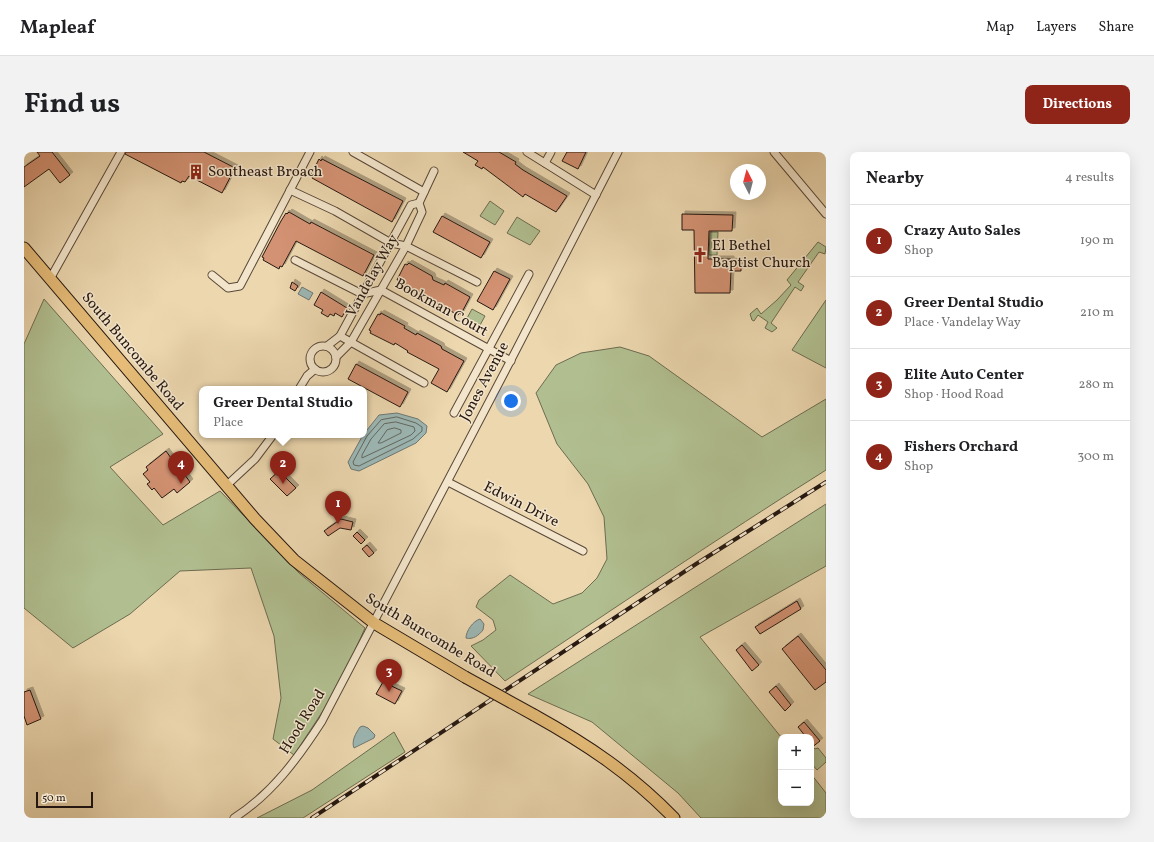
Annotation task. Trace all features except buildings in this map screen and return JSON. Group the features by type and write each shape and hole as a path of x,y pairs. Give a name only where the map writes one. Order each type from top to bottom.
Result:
{"main road":[{"name":"South Buncombe Road","path":"24,248 226,486 294,560 374,623 465,677 534,714 597,751 620,768 674,818"}],"street":[{"path":"50,279 121,152"},
{"path":"212,275 228,288 240,286 310,152"},
{"path":"353,152 424,192"},
{"path":"527,152 596,195"},
{"path":"545,163 551,152"},
{"name":"Jones Avenue","path":"374,623 511,362 618,152"},
{"path":"774,152 826,214"},
{"name":"Vandelay Way","path":"336,357 351,342 406,246 422,212 419,203 434,171"},
{"path":"290,190 335,211 391,243 406,246 477,282"},
{"name":"Vandelay Way","path":"327,346 340,336 411,206 419,203"},
{"path":"295,260 362,294 381,290"},
{"path":"454,413 529,274"},
{"name":"Bookman Court","path":"381,290 511,362"},
{"path":"340,336 424,383"},
{"path":"327,346 333,350 336,357 334,366 323,372 315,369 310,361 312,353 318,347 327,346"},
{"path":"301,386 307,376 315,369"},
{"path":"226,486 255,459 271,438"},
{"name":"Edwin Drive","path":"448,482 583,551"},
{"name":"Hood Road","path":"234,818 252,805 272,787 290,767 306,745 322,721 374,623"}],"green space":[{"path":"490,201 504,211 495,225 480,216"},
{"path":"517,217 540,231 530,245 507,233"},
{"path":"710,232 718,232 717,255 709,255"},
{"path":"818,242 826,247 825,254 819,252 798,282 804,286 801,291 795,287 771,323 777,328 772,332 765,328 768,322 758,315 754,321 752,320 750,314 757,308 761,314 791,285 787,280"},
{"path":"44,299 163,434 110,467 163,525 220,491 299,573 365,628 338,688 294,755 273,739 281,698 274,636 251,568 180,571 130,614 73,648 24,608 24,344"},
{"path":"826,300 826,368 792,350"},
{"path":"472,309 485,316 479,327 466,320"},
{"path":"620,347 649,356 762,437 826,399 826,470 705,548 505,681 471,646 483,640 496,630 493,620 476,607 479,600 510,575 553,604 582,593 597,578 607,559 604,517 588,484 557,444 536,393 556,365 581,353"},
{"path":"826,504 826,566 700,637 779,734 778,806 814,806 814,778 826,793 826,818 701,818 678,793 592,722 528,694"},
{"path":"394,732 405,752 303,818 257,818 312,790"},
{"path":"814,748 818,748 826,758 826,762 817,770 814,766"}],"water":[{"path":"302,287 313,293 309,300 298,294"},
{"path":"397,413 418,419 427,426 426,433 416,443 359,471 351,469 348,462 361,438 367,438 367,430 379,415"},
{"path":"480,619 484,624 483,630 476,637 466,638 470,627"},
{"path":"363,726 368,728 375,735 374,738 354,748 354,737 360,727"}],"railway":[{"path":"312,818 696,564 826,482"}],"place":[{"name":"Southeast Broach","path":"196,172"},
{"name":"El Bethel Baptist Church","path":"700,255"},
{"name":"Fishers Orchard","path":"181,484"},
{"name":"Greer Dental Studio","path":"283,484"},
{"name":"Crazy Auto Sales","path":"338,524"},
{"name":"Elite Auto Center","path":"389,692"}]}
